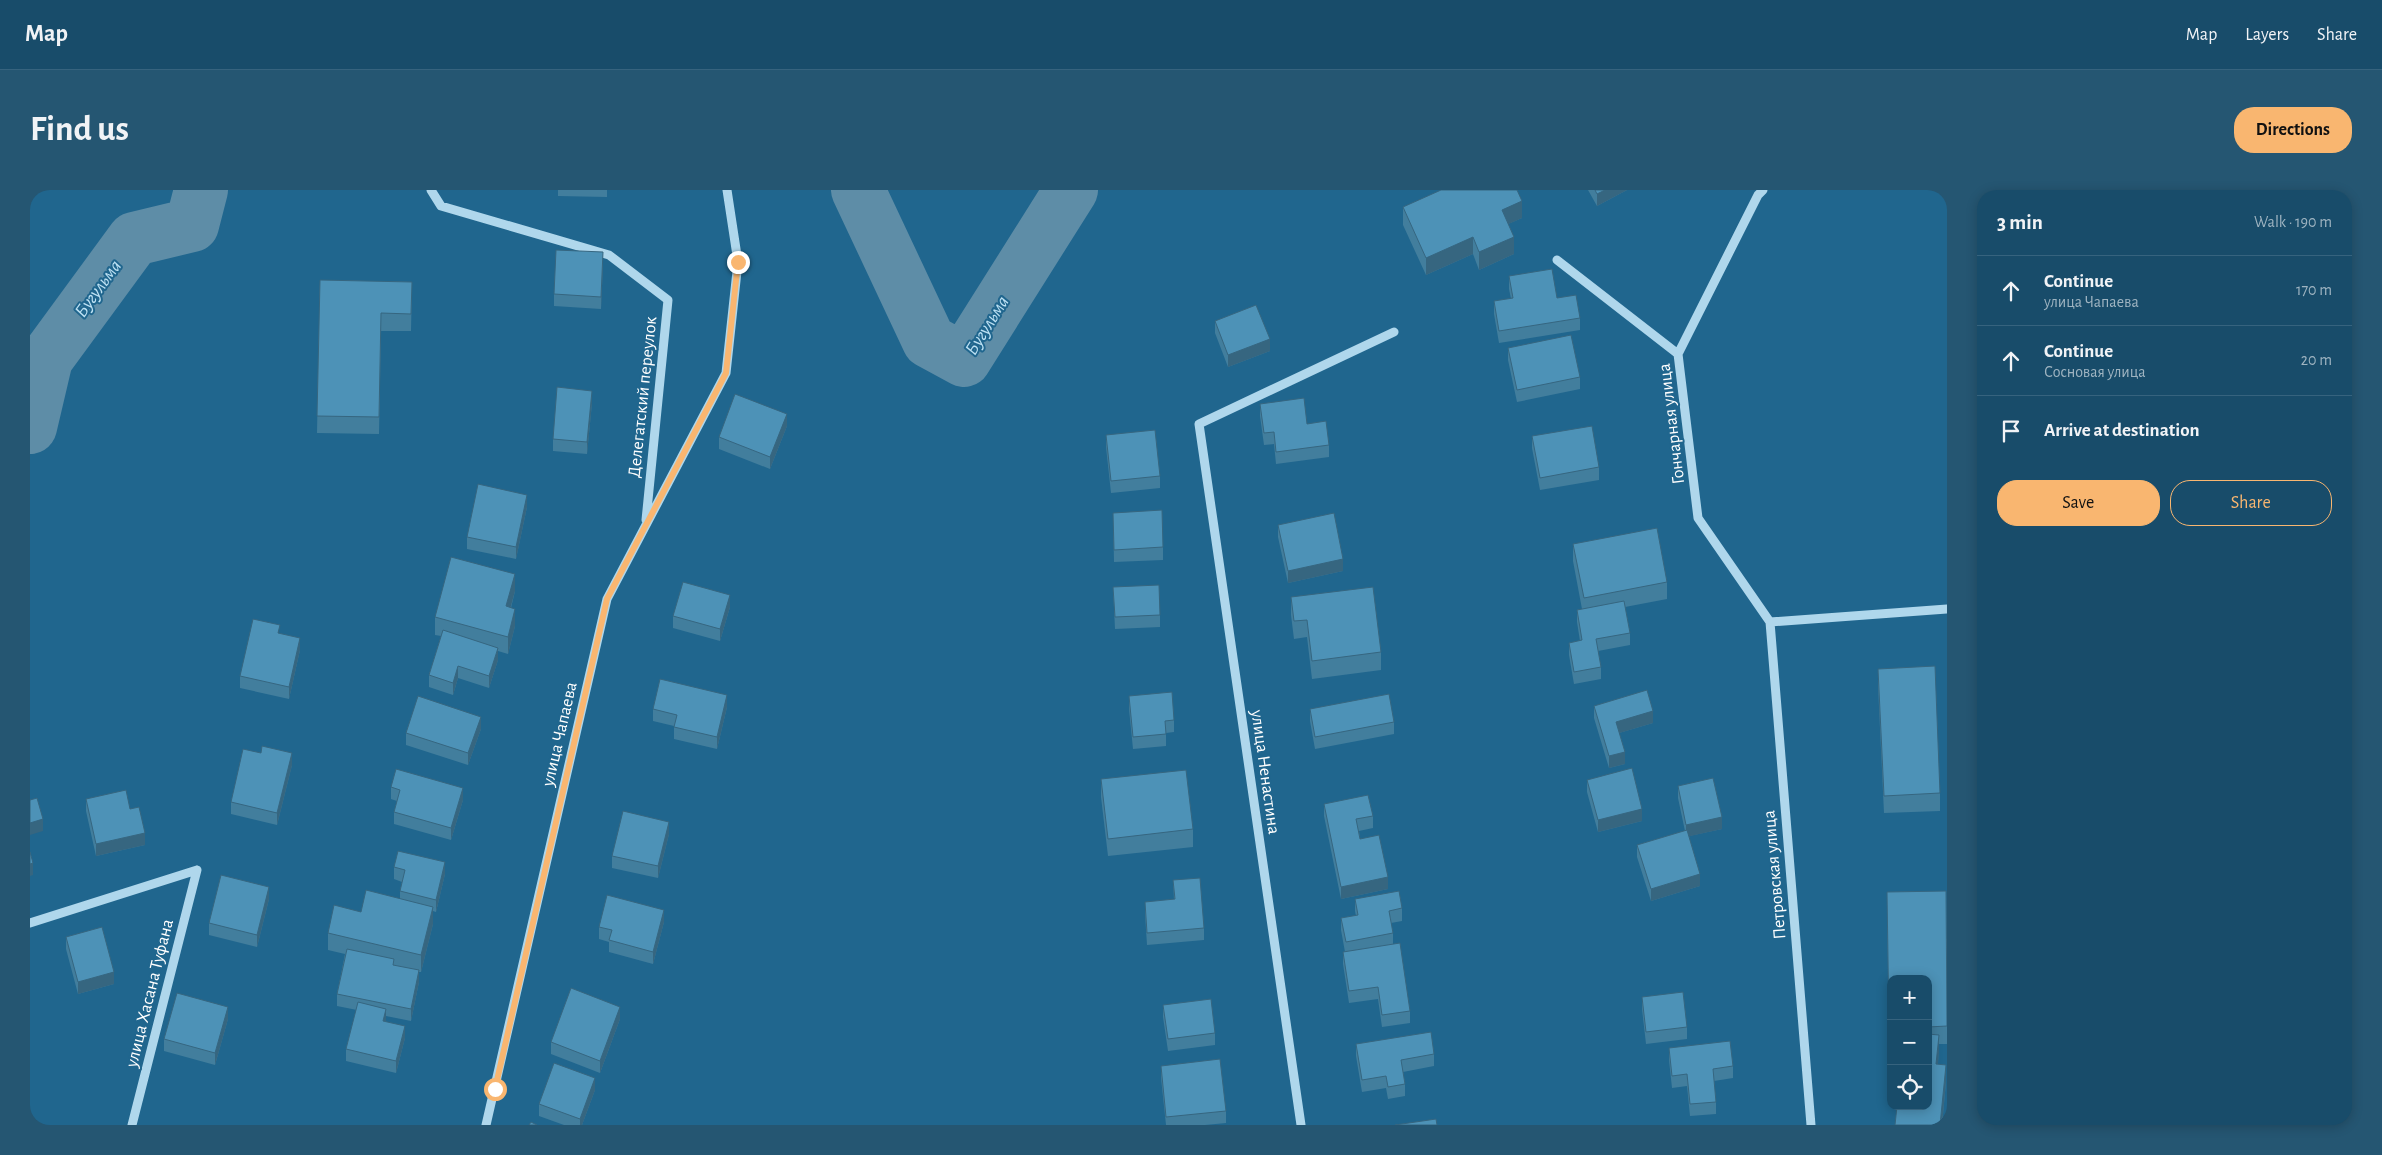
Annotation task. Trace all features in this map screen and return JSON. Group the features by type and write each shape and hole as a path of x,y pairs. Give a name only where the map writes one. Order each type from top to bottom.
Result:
{"street":[{"name":"Делегатский переулок","path":"431,190 441,206 609,255 668,300 646,526"},
{"name":"улица Чапаева","path":"486,1125 607,599 726,373 738,262 727,190"},
{"name":"Гончарная улица","path":"1763,190 1758,195 1678,354 1698,518 1770,622"},
{"path":"1557,260 1678,354"},
{"name":"улица Ненастина","path":"1301,1125 1199,424 1394,332"},
{"path":"1770,622 1947,609"},
{"name":"Петровская улица","path":"1770,622 1811,1125"},
{"name":"улица Хасана Туфана","path":"30,923 197,870 132,1125"}],"building":[{"path":"1441,190 1517,190 1522,201 1502,210 1514,237 1479,252 1473,237 1426,258 1403,207"},
{"path":"1595,190 1605,190 1597,194"},
{"path":"556,250 603,252 601,297 554,294"},
{"path":"1552,269 1557,298 1576,295 1580,318 1499,331 1494,301 1513,298 1509,276"},
{"path":"320,280 412,282 411,314 381,313 379,417 317,416"},
{"path":"1256,305 1270,339 1228,355 1215,321"},
{"path":"1571,335 1580,377 1517,390 1508,348"},
{"path":"557,387 592,391 587,442 553,439"},
{"path":"735,394 787,414 770,457 719,437"},
{"path":"1304,398 1307,424 1326,421 1329,445 1276,452 1274,432 1264,433 1260,404"},
{"path":"1592,426 1599,467 1540,478 1532,436"},
{"path":"1155,430 1160,476 1111,481 1106,435"},
{"path":"478,484 527,495 516,547 467,537"},
{"path":"1162,510 1163,547 1114,550 1113,513"},
{"path":"1334,513 1343,559 1288,571 1278,525"},
{"path":"1657,528 1667,582 1584,598 1573,544"},
{"path":"451,557 515,574 506,606 515,609 508,637 435,617"},
{"path":"683,582 730,595 720,629 673,616"},
{"path":"1159,585 1160,615 1115,617 1113,587"},
{"path":"1373,587 1381,652 1312,661 1307,620 1294,621 1291,597"},
{"path":"1624,601 1630,633 1596,639 1601,667 1574,672 1569,643 1582,640 1577,610"},
{"path":"253,619 280,625 278,633 300,638 289,687 240,676"},
{"path":"443,630 498,648 489,676 458,666 453,683 429,675"},
{"path":"1935,666 1940,793 1884,796 1878,669"},
{"path":"660,679 727,695 717,737 674,727 677,715 653,709"},
{"path":"1647,690 1653,711 1616,722 1625,752 1609,756 1594,706"},
{"path":"1172,692 1174,720 1165,721 1166,734 1133,737 1129,696"},
{"path":"1389,694 1394,722 1315,737 1310,709"},
{"path":"418,696 481,717 468,753 406,733"},
{"path":"262,746 292,753 277,813 231,802 243,749 261,753"},
{"path":"1632,768 1642,809 1598,820 1587,780"},
{"path":"396,769 463,788 451,828 394,812 400,790 391,787"},
{"path":"1186,770 1193,829 1108,839 1101,779"},
{"path":"1713,778 1722,817 1686,825 1678,786"},
{"path":"126,790 130,809 139,807 145,833 96,844 86,799"},
{"path":"1368,795 1373,816 1356,819 1360,839 1379,835 1388,877 1341,887 1324,804"},
{"path":"37,798 43,819 30,823 30,800"},
{"path":"623,811 669,822 658,866 612,856"},
{"path":"1687,830 1700,874 1651,889 1637,845"},
{"path":"398,851 445,862 436,900 400,891 405,870 394,867"},
{"path":"30,852 33,863 30,864"},
{"path":"221,875 269,887 257,935 209,923"},
{"path":"1200,878 1204,928 1147,933 1145,902 1175,899 1173,880"},
{"path":"366,890 433,907 421,955 328,933 334,905 361,912"},
{"path":"1399,891 1402,908 1389,911 1393,933 1346,942 1341,918 1358,915 1355,899"},
{"path":"1946,891 1947,1026 1932,1027 1932,975 1888,975 1887,892"},
{"path":"607,895 664,910 653,952 609,940 612,930 599,927"},
{"path":"102,927 114,972 78,982 66,937"},
{"path":"1400,943 1410,1011 1382,1015 1378,987 1349,991 1343,952"},
{"path":"347,949 394,959 393,965 419,970 411,1009 337,994"},
{"path":"571,988 620,1007 600,1061 551,1042"},
{"path":"1683,992 1687,1027 1646,1032 1642,997"},
{"path":"177,993 228,1007 215,1053 164,1039"},
{"path":"1211,999 1215,1033 1168,1039 1163,1005"},
{"path":"358,1002 386,1009 383,1021 405,1026 396,1061 346,1049"},
{"path":"1431,1032 1434,1054 1401,1060 1405,1084 1388,1087 1386,1076 1362,1080 1356,1044"},
{"path":"1932,1034 1939,1035 1936,1064 1946,1065 1940,1125 1895,1125 1897,1110 1932,1110"},
{"path":"1730,1041 1733,1066 1713,1069 1716,1102 1690,1104 1687,1074 1672,1076 1669,1048"},
{"path":"1220,1059 1226,1111 1166,1117 1161,1066"},
{"path":"554,1063 595,1078 580,1119 539,1104"},
{"path":"1436,1119 1437,1125 1395,1125"}],"waterway":[{"name":"Бугульма","path":"30,427 46,359 134,239 192,225 201,190"},
{"name":"Бугульма","path":"858,190 929,341 964,360 1071,190"}],"route":[{"path":"495,1089 607,599 726,373 738,262"}]}
